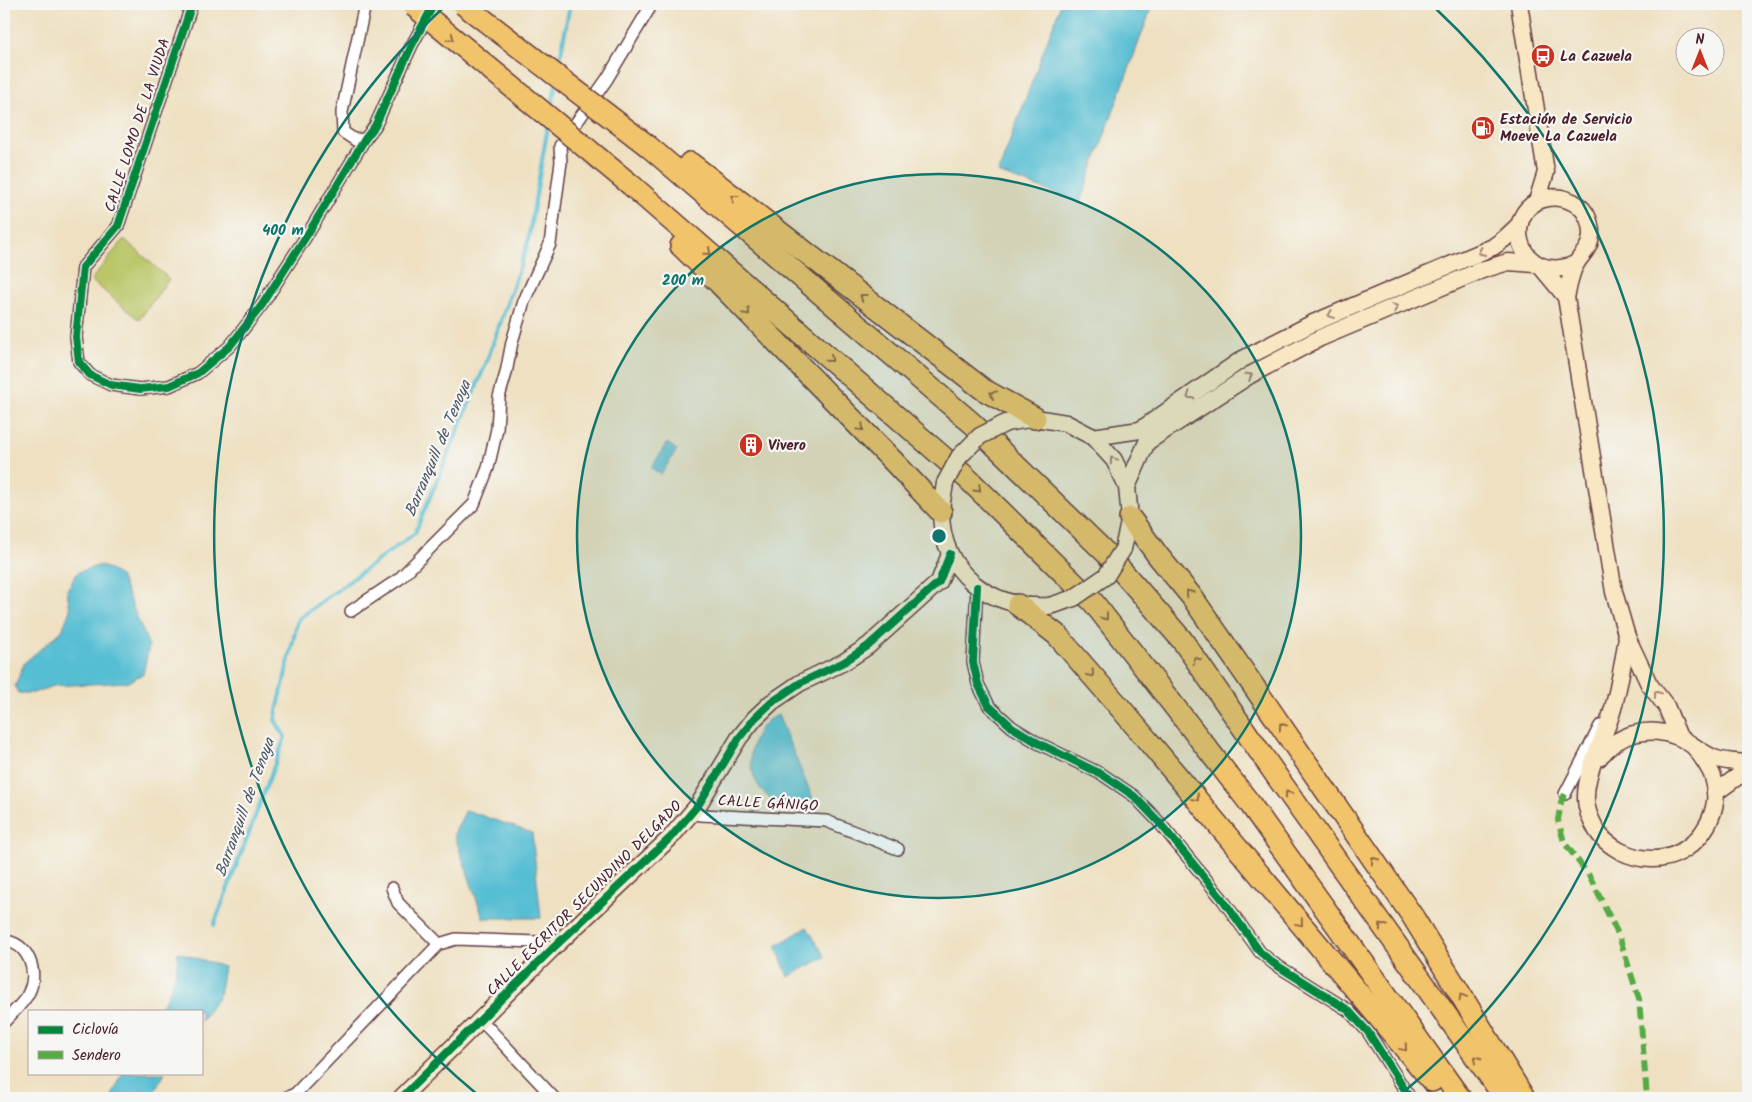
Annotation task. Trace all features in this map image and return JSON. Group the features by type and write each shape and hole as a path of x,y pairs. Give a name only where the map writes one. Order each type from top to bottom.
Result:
{"highway":[{"path":"463,4 650,140 984,390 1036,418"},
{"path":"480,4 650,140 973,424 1108,554 1182,640 1280,782 1505,1098"},
{"path":"419,5 628,189 967,478 1093,602 1248,801 1460,1098"},
{"path":"628,189 941,512"},
{"path":"1130,518 1192,597 1413,917 1524,1098"},
{"path":"1018,605 1057,635 1123,711 1447,1098"}],"main road":[{"path":"1519,4 1546,172 1563,197 1581,208 1587,216 1591,230 1587,251 1576,264 1566,297 1614,592 1627,638 1649,684 1666,706 1679,737"},
{"path":"1537,201 1546,172"},
{"path":"1563,197 1550,197 1537,201 1530,206 1524,214 1518,234 1522,249 1527,257 1538,265 1566,297"},
{"path":"1093,438 1140,430 1241,360 1313,322 1493,246 1504,239 1520,224"},
{"path":"1127,487 1147,442 1250,375 1320,338 1482,270 1508,262 1562,268 1576,264"},
{"path":"1036,418 1066,423 1093,438 1114,460 1127,487 1130,518 1123,549 1106,576 1074,598 1050,606 1018,605 993,597 972,582 950,554 944,538 941,512 946,483 959,456 980,436 1006,423 1036,418"},
{"name":"CALLE ESCRITOR SECUNDINO DELGADO","path":"401,1098 552,948 670,838 699,804 740,738 755,718 772,702 800,683 844,662 868,646 938,582 950,554"},
{"path":"938,582 972,582"},
{"path":"1627,638 1621,681 1588,780 1586,800 1590,818 1598,833 1612,846 1631,856 1653,860 1675,855 1694,843 1708,826 1714,810 1715,793 1713,778 1707,763 1695,748"},
{"path":"1594,763 1606,748 1614,742 1622,737 1641,731 1660,731 1679,737 1716,759 1748,763"},
{"path":"1715,793 1737,777 1748,773"}],"street":[{"name":"CALLE LOMO DE LA VIUDA","path":"192,4 118,226 83,267 76,337 79,362 90,376 111,385 140,389 169,386 198,374 230,346 262,306 365,139 375,126 411,47 419,5"},
{"path":"365,4 342,112 343,132 355,140 365,139"},
{"path":"351,611 399,579 474,504 488,468 497,429 499,397 514,334 524,301 550,244 561,162 560,146 607,79 652,4"},
{"path":"972,582 975,617 973,662 978,684 989,706 1012,727 1103,775 1134,796 1158,821 1223,900 1260,952 1273,963 1348,1010 1363,1026 1410,1098"},
{"path":"975,617 993,597"},
{"path":"1588,780 1565,794 1616,696"},
{"name":"CALLE GÁNIGO","path":"692,813 826,821 898,849"},
{"path":"392,888 398,903 438,944"},
{"path":"285,1098 295,1094 438,944 456,938 537,942 552,948"},
{"path":"4,941 22,949 31,962 33,978 29,993 4,1022"},
{"path":"481,1020 554,1098"}],"green space":[{"path":"124,239 169,279 139,320 91,280"}],"water":[{"path":"1061,4 1135,4 1151,9 1080,202 998,173"},
{"path":"667,443 677,450 661,474 651,468"},
{"path":"101,565 120,576 149,646 143,674 128,682 53,686 33,693 18,693 15,687 24,663 62,631 70,610 67,590 78,572"},
{"path":"778,715 815,804 792,805 780,803 762,791 756,782 751,762 751,751 754,741 758,731 766,722"},
{"path":"466,810 532,833 541,918 483,918 454,834"},
{"path":"807,927 825,957 788,977 776,946"},
{"path":"178,952 224,967 219,996 202,1020 202,1010 158,1010 170,991"},
{"path":"123,1074 164,1074 151,1098 111,1098"}],"waterway":[{"name":"Barranquill de Tenoya","path":"558,70 570,4"},
{"name":"Barranquill de Tenoya","path":"551,109 556,84"},
{"name":"Barranquill de Tenoya","path":"214,925 285,737 275,720 298,619 415,533 487,361 527,246 548,126"}],"marked path":[{"path":"1565,794 1561,802 1558,820 1564,842 1590,877 1619,936 1639,999 1647,1098"}],"cycle path":[{"path":"192,4 118,226 83,267 76,337 79,362 90,375 111,385 140,389 169,386 198,373 230,346 262,305 365,139 375,126 411,47 434,4"},
{"path":"401,1098 552,949 670,838 699,804 739,738 755,718 772,702 800,683 844,662 868,646 939,582 950,554"},
{"path":"977,587 973,662 978,684 989,706 1012,727 1038,743 1103,775 1134,796 1158,821 1223,900 1260,952 1273,963 1348,1010 1368,1032 1410,1098"}],"place":[{"name":"La Cazuela","path":"1543,56"},
{"name":"Estación de Servicio Moeve La Cazuela","path":"1483,128"},
{"name":"Vivero","path":"751,445"}]}
